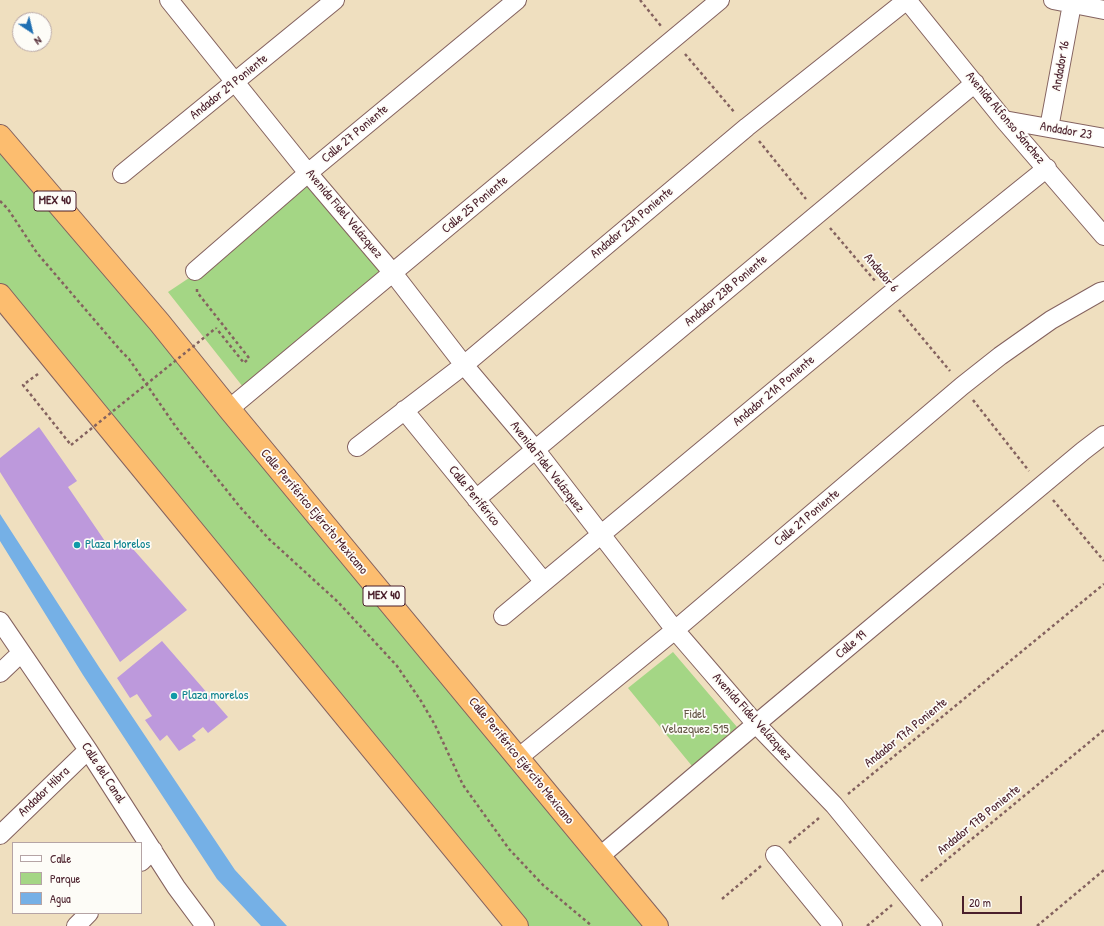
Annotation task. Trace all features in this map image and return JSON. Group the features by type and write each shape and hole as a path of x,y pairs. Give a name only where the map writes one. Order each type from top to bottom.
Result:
{"highway":[{"name":"Calle Periférico Ejército Mexicano","path":"0,136 159,322 229,409 657,926"},
{"path":"0,295 517,926"}],"street":[{"name":"Avenida Fidel Velázquez","path":"169,0 308,173 394,272 464,365 535,449 675,630 756,724 834,805 907,892 933,926"},
{"name":"Andador 29 Poniente","path":"122,174 335,0"},
{"name":"Calle 27 Poniente","path":"195,271 308,173 517,0"},
{"name":"Calle 25 Poniente","path":"229,409 672,38 720,0"},
{"name":"Avenida Alfonso Sánchez","path":"907,0 1004,120 1047,168 1104,236"},
{"name":"Andador 23A Poniente","path":"357,447 464,365 747,127 907,0"},
{"path":"1053,0 1104,10"},
{"name":"Andador 16","path":"1049,128 1072,4"},
{"name":"Andador 23B Poniente","path":"476,499 975,83"},
{"name":"Andador 23","path":"1004,120 1104,138"},
{"name":"Andador 21A Poniente","path":"503,616 888,296 1047,168"},
{"name":"Calle 21 Poniente","path":"518,758 675,630 962,386 1000,356 1051,320 1104,291"},
{"name":"Calle Periférico","path":"404,410 544,582"},
{"name":"Calle 19","path":"600,857 756,724 1104,435"},
{"name":"Calle del Canal","path":"0,621 88,750 139,842"},
{"path":"0,673 21,653"},
{"name":"Andador Hibra","path":"0,835 88,750"},
{"name":"Calle del Canal","path":"142,847 147,856 176,887 205,926"},
{"path":"774,855 833,926"},
{"path":"76,926 88,914"}],"path":[{"name":"Andador 6","path":"640,0 888,296 962,386 1041,487 1104,561"},
{"path":"0,200 8,209 37,253 120,351 129,359 176,427 240,507 269,539 338,602 397,666 422,701 463,785 509,849 543,885 592,926"},
{"path":"54,361 24,385 71,445 216,328 244,363 249,358 197,292 195,271"},
{"name":"Andador 17A Poniente","path":"722,899 834,805 1104,584"},
{"name":"Andador 17B Poniente","path":"867,926 1104,730"},
{"path":"1037,926 1104,870"}],"green space":[{"path":"0,143 655,926 525,926 0,289"},
{"path":"309,176 391,272 247,392 168,292 198,272"},
{"name":"Fidel Velazquez 515","path":"673,652 737,727 692,766 628,688"}],"water":[{"path":"0,514 99,667 235,870 287,926 261,926 217,879 83,675 0,541"}],"building":[{"name":"Plaza Morelos","path":"39,427 77,481 68,487 111,550 125,540 187,610 120,662 0,472 0,458"},
{"name":"Plaza morelos","path":"162,641 228,717 208,733 203,727 192,736 196,740 179,751 167,735 160,741 145,720 152,716 137,694 130,698 117,678"}],"place":[{"name":"Plaza Morelos","path":"77,545"},
{"name":"Plaza morelos","path":"174,696"}]}
